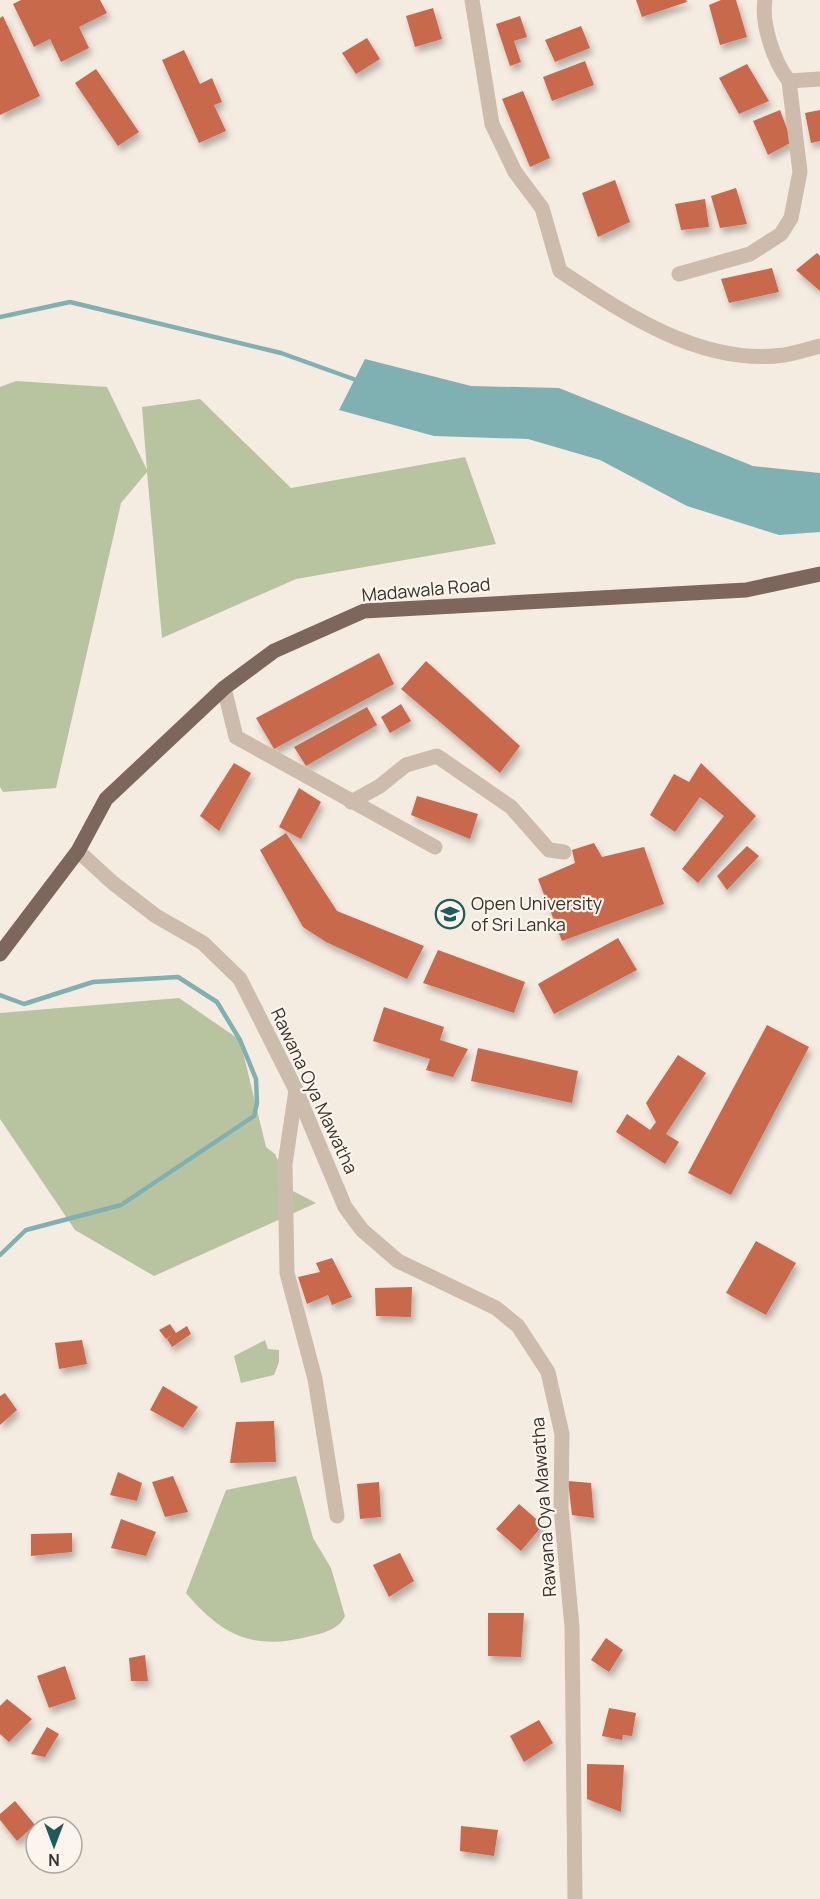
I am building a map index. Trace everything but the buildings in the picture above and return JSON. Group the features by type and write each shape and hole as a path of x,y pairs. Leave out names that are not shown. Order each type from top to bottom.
{"main road":[{"name":"Madawala Road","path":"0,954 78,850 106,800 224,688 274,651 364,611 746,590 820,574"}],"street":[{"path":"472,0 492,124 515,172 542,208 560,272 606,302 695,347 740,355 783,355 820,346"},
{"path":"679,274 750,254 781,234 791,218 800,172 789,81 779,68 763,11 765,0"},
{"path":"789,81 820,79"},
{"path":"224,688 236,737 435,847"},
{"path":"351,802 380,786 406,765 437,756 511,807 549,850 564,852"},
{"name":"Rawana Oya Mawatha","path":"78,850 113,883 156,916 203,943 240,979 296,1090 345,1207 362,1230 399,1261 496,1308 518,1326 548,1372 562,1434 561,1508 572,1627 575,1899"},
{"path":"296,1090 285,1164 287,1273 315,1379 337,1516"}],"green space":[{"path":"16,381 107,387 147,470 142,407 200,399 291,488 465,457 496,544 296,579 162,638 147,472 121,503 56,788 3,792 0,787 0,387"},
{"path":"179,998 240,1040 266,1147 275,1154 291,1190 316,1203 154,1276 75,1230 0,1119 0,1013"},
{"path":"265,1340 268,1349 279,1350 279,1362 274,1375 241,1383 234,1356"},
{"path":"296,1476 313,1538 331,1568 345,1616 331,1630 316,1635 273,1642 241,1637 213,1620 186,1593 226,1490"}],"water":[{"path":"365,359 471,386 559,388 753,466 820,473 820,532 779,535 687,506 600,460 528,439 434,436 339,410"}],"waterway":[{"path":"0,317 70,302 281,353 359,381"},
{"path":"0,995 24,1004 93,982 178,977 217,1002 240,1040 256,1079 257,1103 254,1116 121,1205 26,1230 0,1255"}],"place":[{"name":"Open University of Sri Lanka","path":"450,914"}]}
